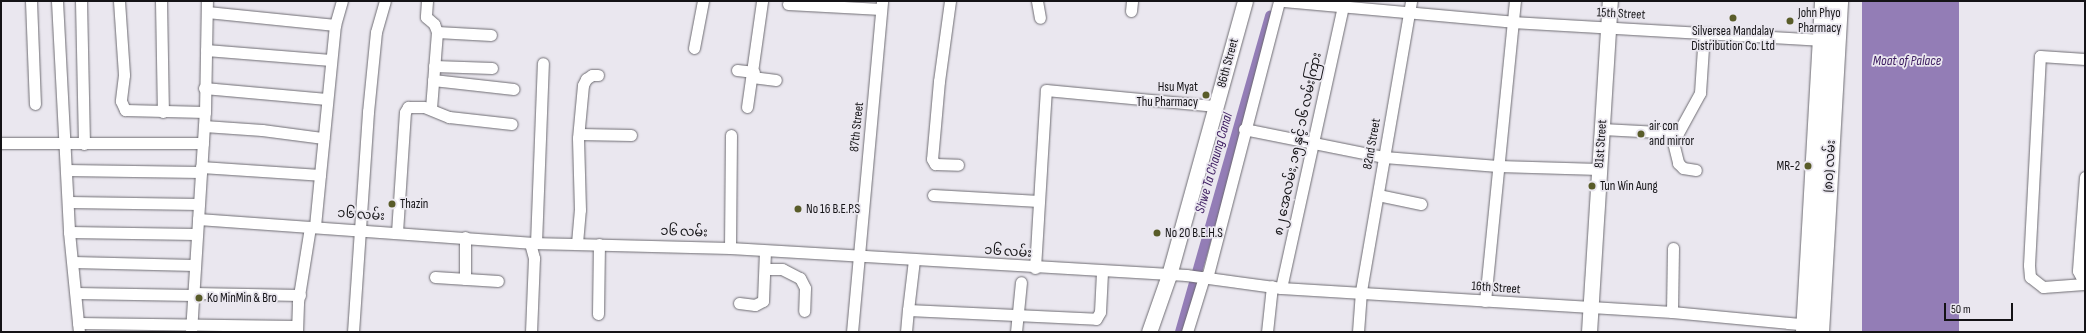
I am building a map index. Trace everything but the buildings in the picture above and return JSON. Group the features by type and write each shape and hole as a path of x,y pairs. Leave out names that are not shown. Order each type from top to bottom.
{"main road":[{"name":"(၈၀) လမ်း","path":"1823,1 1829,41"},
{"name":"(၈၀) လမ်း","path":"1812,328 1829,41 1839,1"}],"street":[{"path":"31,1 36,104"},
{"path":"57,1 64,144 69,202 69,232 76,293 78,327 297,329 300,296 313,227 320,175 335,25 342,1"},
{"path":"81,1 84,144"},
{"path":"119,1 123,54 122,105 128,111 205,112"},
{"path":"161,1 163,112"},
{"path":"353,332 362,229 368,112 376,32 385,1"},
{"path":"427,1 426,17 434,24 437,32 431,109"},
{"path":"694,48 703,1"},
{"path":"747,107 753,75 762,1"},
{"path":"950,1 939,81 932,159 935,164 958,165"},
{"path":"1037,1 1040,18"},
{"name":"86th Street","path":"1149,332 1169,275 1245,1"},
{"path":"1187,332 1279,1"},
{"name":"15th Street","path":"1284,1 1330,3 1343,7 1409,14 1514,22 1829,41"},
{"name":"82nd Street","path":"1358,332 1361,291 1411,1"},
{"path":"1485,301 1515,1"},
{"name":"81st Street","path":"1589,332 1610,1"},
{"path":"788,4 882,5"},
{"name":"87th Street","path":"852,332 858,256 873,123 882,5"},
{"path":"191,328 205,112 204,88 207,6 335,25"},
{"name":"၈၂ အေလမ်း, ၁၅ နှင့် ၁၆ လမ်းကြား","path":"1268,332 1277,287 1343,7"},
{"path":"437,32 491,35"},
{"path":"1602,129 1671,134 1681,130 1700,93 1704,33"},
{"path":"206,50 331,60"},
{"path":"2085,60 2040,56 2029,265 2033,282 2043,287 2085,284 2078,271 2085,177"},
{"path":"531,332 534,258 533,243 543,64"},
{"path":"434,66 492,68"},
{"path":"737,70 776,80"},
{"path":"577,243 580,204 579,134 583,85 586,79 592,74 598,74"},
{"path":"433,80 514,89"},
{"path":"204,88 327,99"},
{"path":"1035,268 1046,90 1216,106"},
{"path":"397,232 406,109 413,106 431,109 449,117 512,124"},
{"path":"204,126 262,130 323,138"},
{"path":"1244,129 1384,157 1498,166 1600,169"},
{"path":"579,134 631,135"},
{"path":"1671,134 1678,163 1683,168 1696,170"},
{"path":"730,248 731,135"},
{"path":"1,143 203,143"},
{"path":"66,170 201,169 320,175"},
{"path":"933,195 1039,201"},
{"path":"1378,195 1421,204"},
{"path":"69,202 199,204"},
{"name":"၁၆ လမ်း","path":"198,219 362,229 533,243 730,248 1035,268 1169,275"},
{"path":"69,232 196,234"},
{"path":"465,238 465,279"},
{"path":"598,314 599,244"},
{"path":"1672,312 1673,248"},
{"path":"739,303 762,304 765,294 765,251"},
{"path":"906,332 914,260"},
{"path":"73,262 194,264"},
{"path":"765,269 782,269 800,278 804,288 804,311"},
{"path":"908,310 1096,319 1100,312 1102,272"},
{"name":"16th Street","path":"1169,275 1186,275 1277,287 1361,291 1485,301 1672,312 1812,328"},
{"path":"435,277 498,281"},
{"path":"1016,332 1021,282"},
{"path":"76,293 300,296"}],"water":[{"name":"Moat of Palace","path":"1862,1 1959,1 1959,332 1862,332"}],"waterway":[{"name":"Shwe Ta Chaung Canal","path":"1180,332 1270,16"}],"place":[{"name":"Silversea Mandalay Distribution Co. Ltd","path":"1733,18"},
{"name":"John Phyo Pharmacy","path":"1790,21"},
{"name":"Hsu Myat Thu Pharmacy","path":"1206,95"},
{"name":"air con and mirror","path":"1641,134"},
{"name":"MR-2","path":"1808,166"},
{"name":"Tun Win Aung","path":"1592,186"},
{"name":"Thazin","path":"392,204"},
{"name":"No 16 B.E.P.S","path":"798,209"},
{"name":"No 20 B.E.H.S","path":"1157,233"},
{"name":"Ko MinMin & Bro","path":"199,298"}]}
